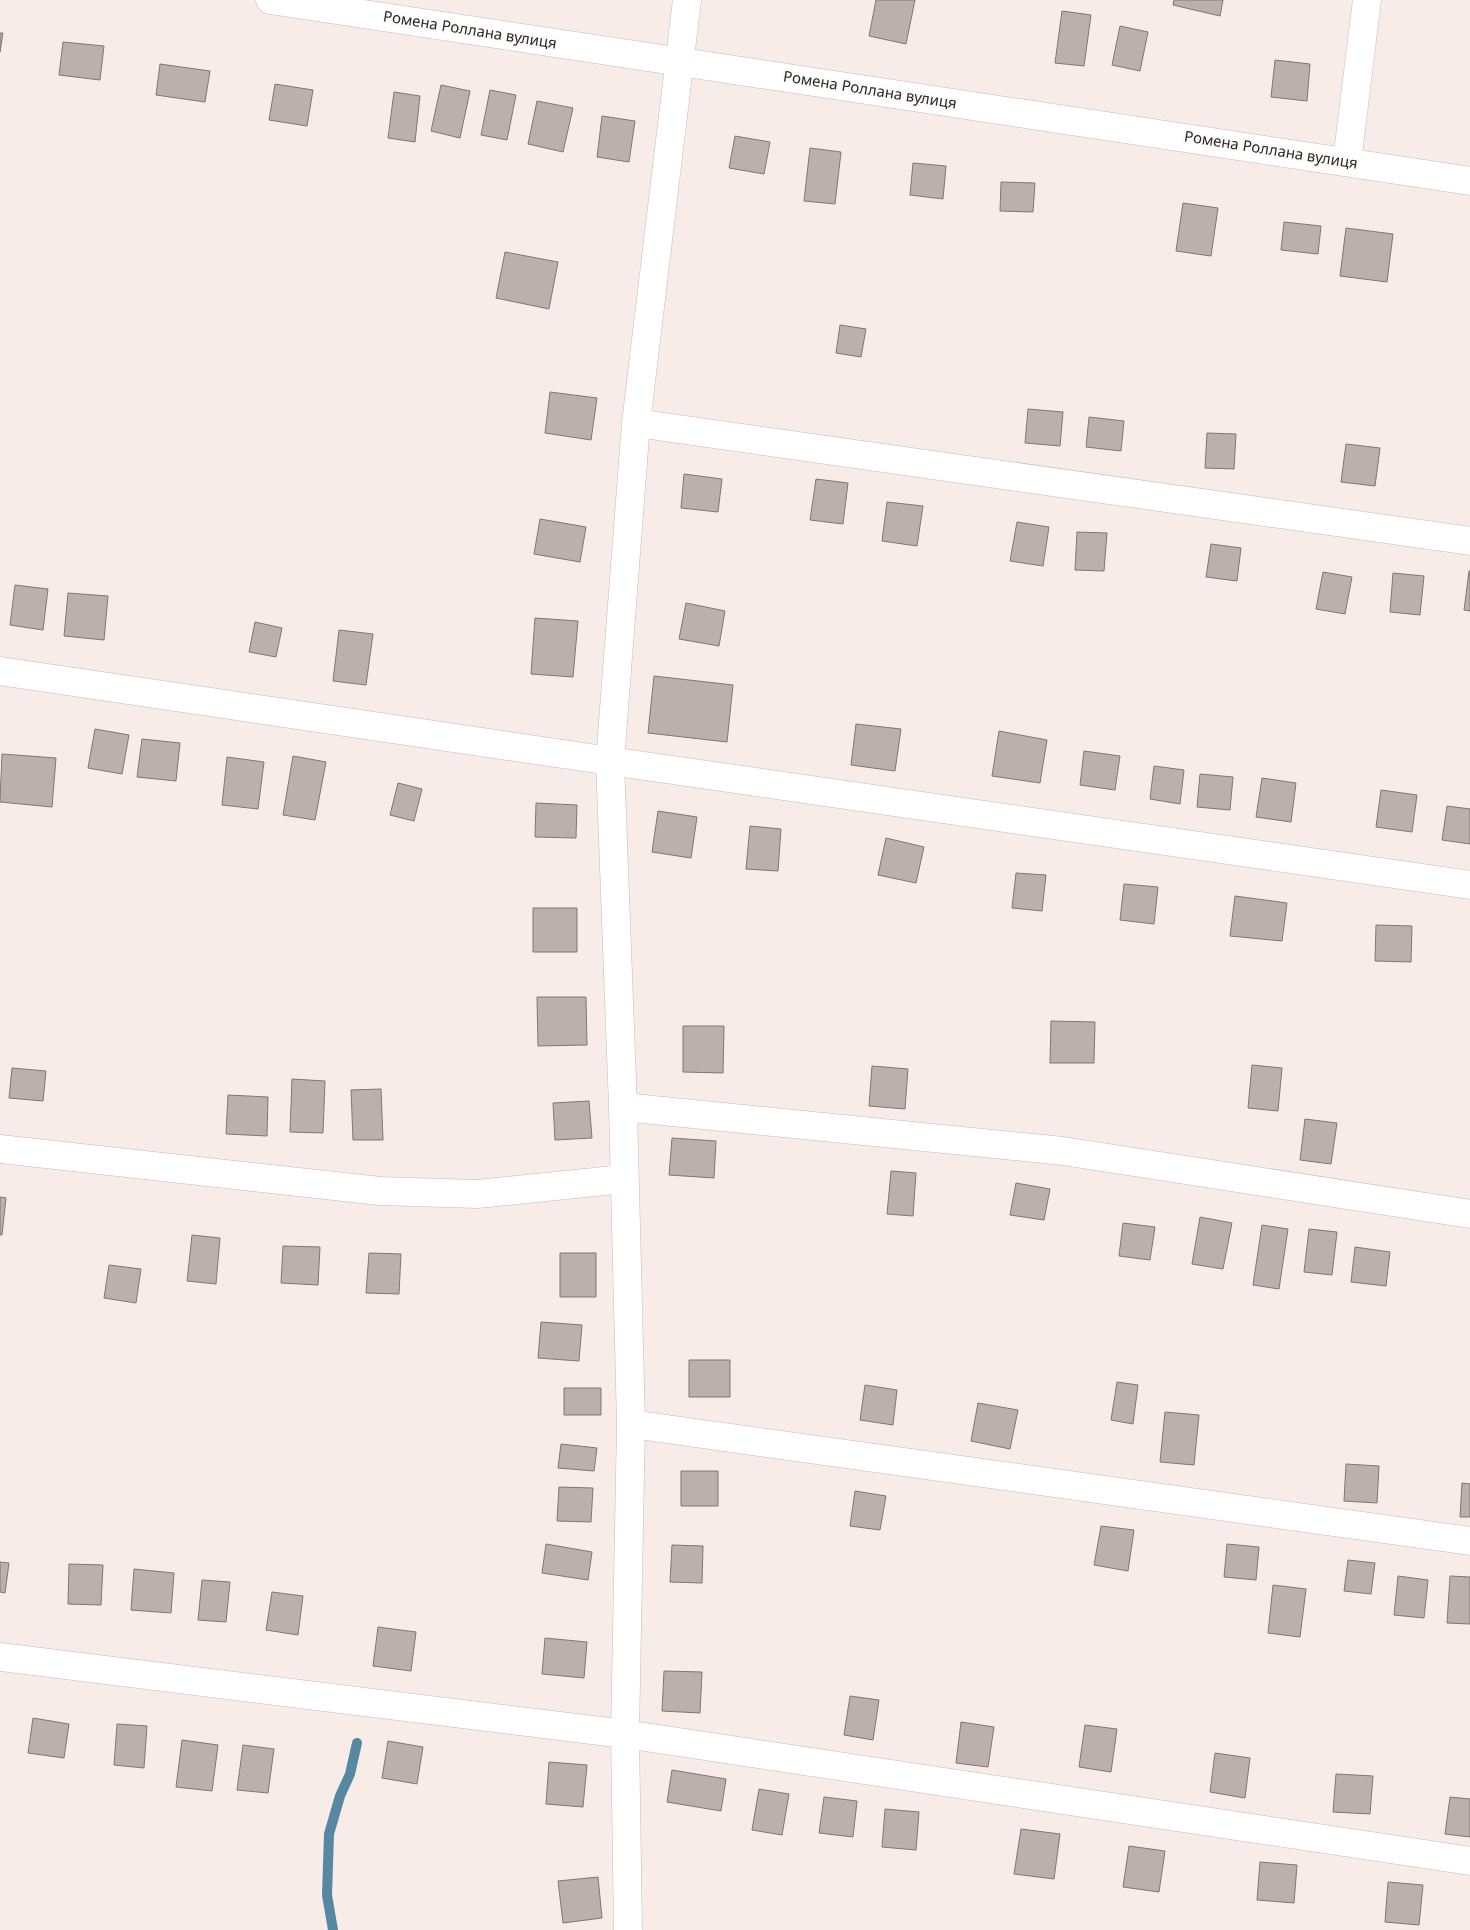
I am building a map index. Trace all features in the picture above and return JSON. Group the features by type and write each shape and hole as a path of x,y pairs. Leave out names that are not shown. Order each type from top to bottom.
{"street":[{"name":"Ромена Роллана вулиця","path":"270,0 1470,181"},
{"path":"628,1930 625,1734 631,1424 623,1107 610,761 636,423 687,0"},
{"path":"1347,161 1367,0"},
{"path":"636,423 1470,541"},
{"path":"0,671 1470,885"},
{"path":"623,1107 1063,1151 1470,1214"},
{"path":"0,1149 380,1191 476,1194 624,1179"},
{"path":"631,1424 1470,1541"},
{"path":"0,1656 625,1734 1470,1861"}],"building":[{"path":"876,0 915,0 906,44 869,36"},
{"path":"1174,0 1223,0 1220,16 1173,5"},
{"path":"1062,11 1091,15 1084,66 1055,63"},
{"path":"1120,26 1148,32 1140,71 1112,65"},
{"path":"0,33 3,33 0,52"},
{"path":"63,42 104,46 100,80 59,75"},
{"path":"1275,60 1310,64 1307,101 1271,97"},
{"path":"160,64 210,71 205,102 156,95"},
{"path":"275,84 313,90 307,126 269,120"},
{"path":"441,85 470,91 460,138 431,131"},
{"path":"490,90 516,95 507,140 481,135"},
{"path":"394,92 420,96 415,142 388,138"},
{"path":"537,101 573,108 563,152 528,144"},
{"path":"602,116 635,121 629,162 597,157"},
{"path":"735,136 770,142 764,174 729,168"},
{"path":"810,148 841,152 835,204 804,201"},
{"path":"913,163 946,166 943,199 910,195"},
{"path":"1001,182 1035,183 1033,212 1000,211"},
{"path":"1183,203 1218,208 1211,256 1176,251"},
{"path":"1284,222 1321,226 1318,254 1281,250"},
{"path":"1346,228 1393,234 1387,282 1340,276"},
{"path":"505,252 558,262 549,309 496,298"},
{"path":"840,325 866,329 861,357 836,353"},
{"path":"550,392 597,398 591,440 545,433"},
{"path":"1028,409 1063,412 1060,446 1025,443"},
{"path":"1089,417 1124,421 1121,451 1086,447"},
{"path":"1207,433 1236,434 1234,469 1205,468"},
{"path":"1346,444 1380,448 1375,486 1341,482"},
{"path":"684,474 722,479 718,512 681,508"},
{"path":"816,479 848,483 843,524 810,520"},
{"path":"887,502 923,506 917,546 882,541"},
{"path":"540,519 586,527 580,562 534,554"},
{"path":"1017,522 1049,527 1043,566 1010,561"},
{"path":"1077,532 1107,533 1104,571 1075,570"},
{"path":"1211,544 1241,548 1237,581 1206,577"},
{"path":"1470,571 1470,611 1464,610"},
{"path":"1323,572 1352,577 1345,614 1316,609"},
{"path":"1393,573 1424,576 1420,615 1390,612"},
{"path":"15,585 48,589 43,630 10,625"},
{"path":"68,593 108,596 104,640 64,636"},
{"path":"686,603 725,611 719,646 679,639"},
{"path":"535,618 578,621 573,677 531,674"},
{"path":"255,622 282,628 276,657 249,652"},
{"path":"339,630 373,634 366,685 333,681"},
{"path":"654,676 733,685 727,742 648,733"},
{"path":"856,724 901,729 895,771 851,765"},
{"path":"95,729 129,735 122,774 88,768"},
{"path":"999,731 1047,740 1040,783 992,776"},
{"path":"142,739 180,743 176,781 137,777"},
{"path":"1084,751 1120,756 1115,790 1080,785"},
{"path":"2,754 56,758 52,807 0,802"},
{"path":"293,756 326,762 315,820 283,815"},
{"path":"227,757 264,762 258,809 222,805"},
{"path":"1154,766 1184,770 1180,804 1150,799"},
{"path":"1200,774 1233,777 1230,810 1197,807"},
{"path":"1262,778 1296,783 1291,822 1256,817"},
{"path":"398,783 422,789 414,821 390,815"},
{"path":"1381,790 1417,795 1412,832 1376,827"},
{"path":"536,803 577,805 576,838 535,837"},
{"path":"1447,806 1470,809 1470,844 1442,840"},
{"path":"658,811 697,817 691,858 652,852"},
{"path":"750,826 781,829 778,871 746,869"},
{"path":"886,838 924,847 916,883 878,875"},
{"path":"1016,873 1046,875 1042,911 1012,908"},
{"path":"1124,884 1158,887 1154,924 1120,920"},
{"path":"1235,896 1287,903 1282,941 1230,936"},
{"path":"533,908 577,908 577,952 533,952"},
{"path":"1376,925 1412,926 1411,962 1375,961"},
{"path":"537,997 586,997 587,1045 538,1046"},
{"path":"1051,1021 1095,1022 1094,1063 1050,1063"},
{"path":"683,1026 724,1026 723,1073 683,1072"},
{"path":"1252,1065 1282,1068 1278,1111 1248,1108"},
{"path":"872,1066 908,1069 905,1109 869,1106"},
{"path":"12,1068 46,1071 43,1101 9,1098"},
{"path":"292,1079 325,1081 323,1133 290,1132"},
{"path":"381,1089 383,1140 353,1140 351,1090"},
{"path":"228,1095 268,1097 267,1136 226,1134"},
{"path":"589,1101 592,1138 555,1140 553,1103"},
{"path":"1305,1119 1337,1123 1331,1164 1300,1160"},
{"path":"672,1138 716,1141 714,1178 669,1175"},
{"path":"891,1171 916,1173 913,1216 887,1214"},
{"path":"1016,1183 1050,1189 1044,1220 1010,1215"},
{"path":"0,1197 6,1198 2,1235 0,1235"},
{"path":"1200,1217 1232,1223 1223,1269 1192,1264"},
{"path":"1123,1223 1155,1227 1150,1260 1119,1256"},
{"path":"1262,1225 1288,1229 1279,1289 1253,1285"},
{"path":"1309,1229 1337,1232 1332,1275 1304,1272"},
{"path":"192,1235 220,1238 216,1284 187,1281"},
{"path":"283,1246 320,1247 318,1285 281,1283"},
{"path":"1355,1247 1390,1252 1386,1286 1351,1282"},
{"path":"369,1253 401,1254 399,1294 366,1293"},
{"path":"560,1253 596,1253 596,1297 560,1297"},
{"path":"109,1265 141,1269 136,1303 104,1298"},
{"path":"541,1322 582,1325 579,1361 538,1358"},
{"path":"689,1360 730,1360 730,1397 689,1397"},
{"path":"1117,1382 1138,1385 1133,1424 1111,1420"},
{"path":"865,1385 897,1390 893,1425 860,1420"},
{"path":"564,1388 601,1388 601,1415 564,1415"},
{"path":"978,1403 1018,1410 1010,1449 971,1441"},
{"path":"1165,1412 1199,1415 1194,1465 1160,1462"},
{"path":"561,1444 597,1448 594,1471 558,1468"},
{"path":"1346,1464 1379,1466 1377,1503 1344,1501"},
{"path":"681,1471 718,1471 718,1506 681,1506"},
{"path":"1462,1483 1470,1484 1470,1517 1460,1517"},
{"path":"559,1487 593,1488 591,1522 557,1521"},
{"path":"855,1491 886,1496 880,1530 850,1526"},
{"path":"1101,1526 1134,1530 1128,1571 1094,1565"},
{"path":"546,1544 592,1552 588,1580 542,1573"},
{"path":"1227,1544 1259,1547 1256,1580 1224,1577"},
{"path":"672,1545 703,1546 702,1583 670,1582"},
{"path":"1348,1560 1375,1563 1371,1594 1344,1591"},
{"path":"0,1562 9,1563 5,1593 0,1592"},
{"path":"69,1564 103,1565 101,1605 68,1604"},
{"path":"134,1569 174,1573 171,1613 131,1610"},
{"path":"1398,1576 1428,1580 1424,1618 1394,1615"},
{"path":"1450,1576 1470,1577 1470,1624 1447,1623"},
{"path":"202,1580 230,1582 226,1622 198,1620"},
{"path":"1273,1585 1306,1589 1300,1637 1268,1633"},
{"path":"272,1592 303,1596 298,1635 266,1630"},
{"path":"378,1627 416,1632 411,1671 373,1666"},
{"path":"545,1638 587,1642 584,1678 542,1674"},
{"path":"664,1671 702,1672 700,1713 662,1711"},
{"path":"850,1696 879,1700 873,1740 844,1735"},
{"path":"33,1718 69,1724 64,1758 28,1753"},
{"path":"961,1722 994,1727 988,1767 956,1763"},
{"path":"117,1724 147,1726 144,1768 114,1765"},
{"path":"1085,1725 1117,1729 1111,1772 1079,1767"},
{"path":"182,1740 218,1745 212,1791 176,1787"},
{"path":"388,1741 423,1747 417,1784 382,1778"},
{"path":"243,1745 274,1749 268,1793 237,1790"},
{"path":"1215,1753 1250,1758 1245,1798 1210,1792"},
{"path":"549,1762 587,1765 583,1807 546,1804"},
{"path":"672,1770 726,1779 721,1811 667,1802"},
{"path":"1336,1774 1373,1776 1370,1814 1333,1812"},
{"path":"759,1789 789,1794 782,1835 752,1830"},
{"path":"824,1797 857,1801 853,1837 819,1833"},
{"path":"1450,1797 1470,1799 1470,1837 1445,1834"},
{"path":"885,1809 919,1812 916,1850 882,1847"},
{"path":"1021,1829 1060,1834 1054,1879 1014,1874"},
{"path":"1129,1846 1165,1851 1159,1892 1123,1887"},
{"path":"1260,1862 1297,1865 1294,1903 1257,1900"},
{"path":"598,1877 602,1918 563,1923 558,1881"},
{"path":"1388,1882 1423,1885 1419,1925 1385,1922"}],"waterway":[{"path":"333,1930 327,1895 329,1834 340,1796 350,1774 357,1743"}]}
